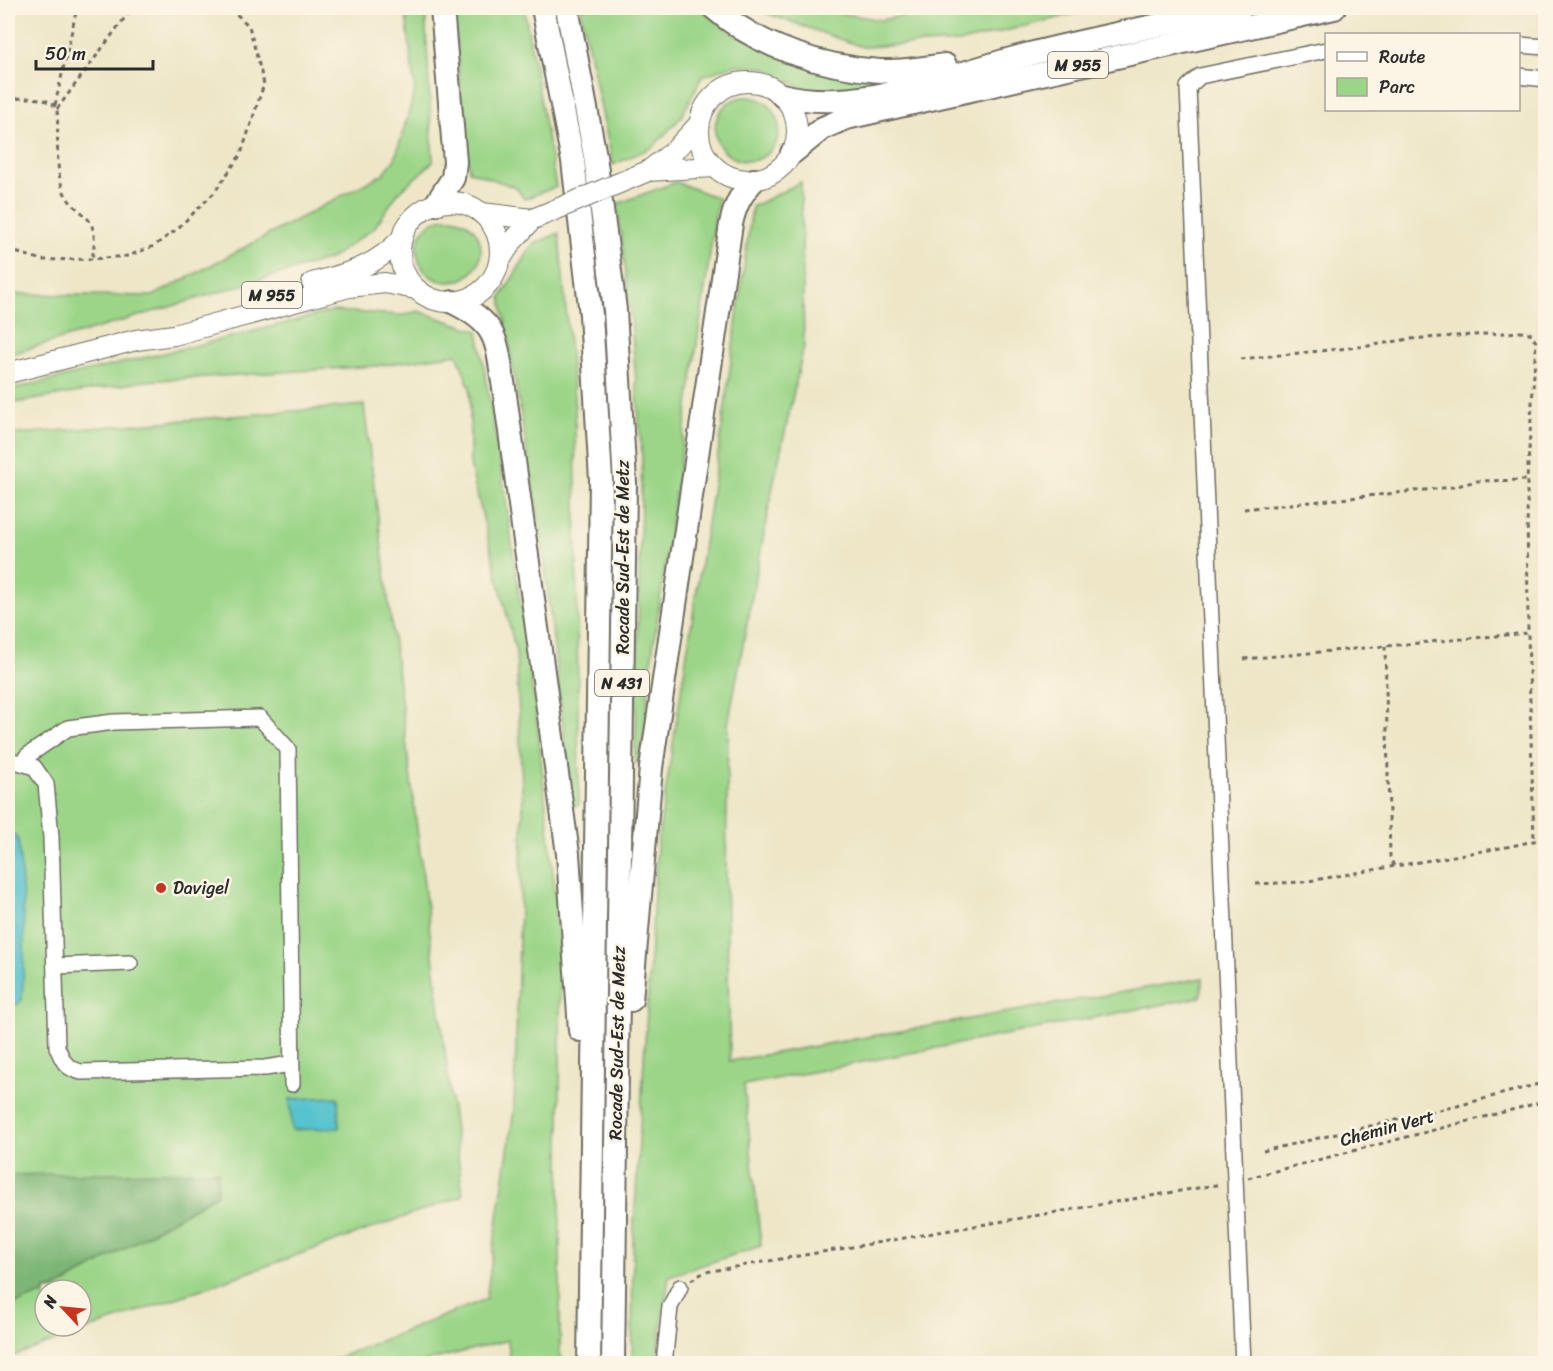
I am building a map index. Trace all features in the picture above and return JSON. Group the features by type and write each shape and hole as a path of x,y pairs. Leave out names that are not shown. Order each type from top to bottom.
{"highway":[{"path":"436,204 453,178 455,162 442,8"},
{"name":"Rocade Sud-Est de Metz","path":"543,8 573,161 591,315 601,480 589,1364"},
{"name":"Rocade Sud-Est de Metz","path":"567,8 595,156 615,310 625,484 613,1364"},
{"name":"M 955","path":"714,8 741,28 788,51 815,61 848,67 882,71 909,70 1027,55"},
{"name":"M 955","path":"782,95 801,100 844,101 904,89 1027,55 1240,8"},
{"name":"M 955","path":"792,153 822,128 846,118 1334,8"},
{"path":"615,1199 651,768 731,224 735,206 743,192 754,180"},
{"path":"453,302 482,318 489,328 496,341 504,388 568,854 591,1189"}],"main road":[{"path":"499,262 499,244 493,227 482,213 468,205 452,202 436,204 425,209 407,226 402,238 400,251 402,265 407,278 416,289 440,301 453,302 469,298 482,290 493,277 511,243 533,219 648,171 674,151 699,124 708,102 726,87 749,81 761,83 782,95 791,107 796,122 796,138 792,153 776,171 754,180 737,179 714,167 701,148 699,124"},
{"path":"648,171 714,167"},
{"path":"482,213 533,219"},
{"name":"M 955","path":"136,340 174,323 365,267 390,251 402,238"},
{"name":"M 955","path":"8,372 136,340 174,335 349,287 385,283 416,289"}],"street":[{"path":"1520,45 1545,47"},
{"path":"1243,1364 1188,87 1200,76 1325,50"},
{"path":"1520,76 1545,79"},
{"path":"15,762 68,728 114,722 260,717 288,749 292,1084"},
{"path":"15,762 33,767 46,784 51,837 57,1047 62,1060 70,1069 81,1072 265,1068 291,1064"},
{"path":"55,966 130,963"},
{"path":"664,1364 670,1307 680,1287"}],"path":[{"path":"77,8 56,107 58,169 65,197 93,224 95,242 92,259"},
{"path":"56,107 132,8"},
{"path":"8,250 43,260 128,256 154,246 176,230 214,193 241,154 264,84 249,26 230,8"},
{"path":"8,99 25,97 44,100 56,107"},
{"path":"1241,359 1368,346 1409,339 1520,332 1530,333 1536,342 1527,480 1528,633 1534,841"},
{"path":"1244,509 1453,486 1477,481 1527,480"},
{"path":"1244,659 1528,633"},
{"path":"1385,646 1390,857 1394,867"},
{"path":"1256,884 1303,882 1545,838"},
{"path":"1263,1151 1461,1105 1545,1082"},
{"name":"Chemin Vert","path":"680,1287 705,1272 1236,1181 1545,1101"}],"green space":[{"path":"405,8 425,8 433,162 398,193 374,228 330,259 8,355 8,294 153,296 383,174 395,159 415,91"},
{"path":"452,8 524,8 556,187 524,199 517,188 469,171"},
{"path":"580,8 699,8 735,35 877,78 879,83 858,88 804,89 765,68 735,65 702,76 682,116 653,147 613,165"},
{"path":"752,8 827,8 833,12 881,20 937,8 1098,8 961,42 862,47"},
{"path":"741,97 753,97 770,106 777,117 779,129 777,141 770,152 753,161 741,161 729,156 720,147 715,135 715,123 720,111 729,102"},
{"path":"676,182 718,198 653,648 641,763 635,763 642,456 630,306 617,204"},
{"path":"801,182 804,346 773,486 728,724 726,879 730,1061 1203,978 1201,997 744,1085 761,1246 669,1276 656,1363 632,1364 633,1241 657,846 722,428 752,207"},
{"path":"449,218 472,227 481,250 472,273 449,282 426,273 417,250 426,227"},
{"path":"559,233 575,409 579,805 572,806 542,540 501,297 533,244"},
{"path":"332,311 403,315 418,311 478,331 504,487 537,722 560,938 560,1363 510,1363 508,1340 420,1363 325,1363 486,1299 514,1110 523,806 516,652 470,465 470,388 457,354 376,366 145,381 8,404 8,390"},
{"path":"364,405 463,1196 93,1328 93,1278 33,1278 33,1338 64,1338 8,1358 8,435"},
{"path":"218,1171 217,1194 75,1278 33,1278 33,1298 8,1307 8,1175"}],"water":[{"path":"11,833 18,840 24,920 22,1000 17,1005 8,996 8,834"},
{"path":"338,1097 339,1128 292,1130 290,1099"}],"place":[{"name":"Davigel","path":"161,888"}]}
